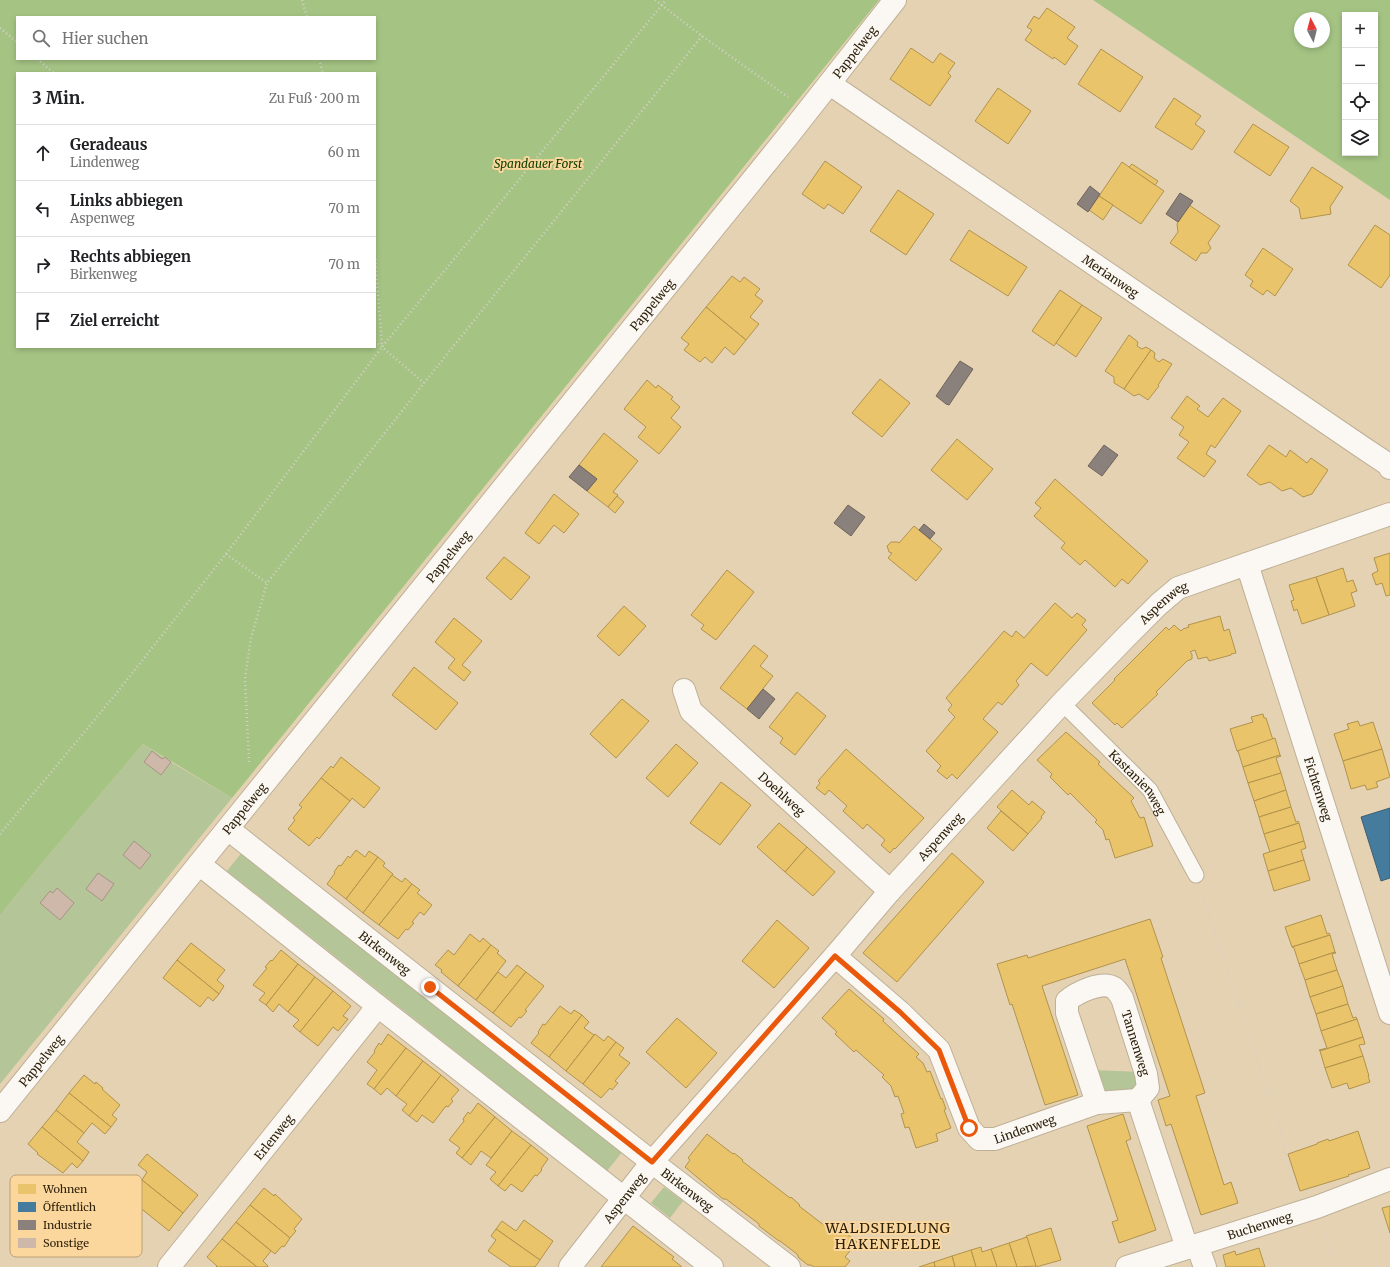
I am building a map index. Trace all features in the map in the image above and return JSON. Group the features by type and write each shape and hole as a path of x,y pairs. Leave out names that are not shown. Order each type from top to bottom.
{"street":[{"name":"Pappelweg","path":"0,1111 830,84 895,0"},
{"name":"Merianweg","path":"830,84 1389,465 1390,468"},
{"name":"Aspenweg","path":"570,1267 652,1162 835,956 890,891 1062,703 1159,604 1178,588 1390,514"},
{"name":"Fichtenweg","path":"1247,564 1390,1013"},
{"name":"Doehlweg","path":"684,690 691,711 890,891"},
{"name":"Birkenweg","path":"228,829 652,1162 789,1267"},
{"path":"199,864 623,1199 712,1267"},
{"name":"Lindenweg","path":"835,956 900,1012 939,1050 969,1128 979,1139 995,1139 1097,1103 1138,1100"},
{"name":"Tannenweg","path":"1097,1103 1067,1013 1067,1001 1075,994 1101,985 1114,988 1122,998 1146,1074 1148,1088 1138,1100"},
{"name":"Erlenweg","path":"169,1267 378,1006"},
{"path":"1138,1100 1192,1246 1205,1267"},
{"name":"Buchenweg","path":"1127,1267 1308,1210 1390,1179"}],"lane":[{"name":"Kastanienweg","path":"1062,703 1150,790 1196,875"}],"path":[{"path":"302,0 307,16"},
{"path":"656,0 702,36 808,111"},
{"path":"0,834 115,695 226,554 382,347 666,0"},
{"path":"0,28 16,41"},
{"path":"249,763 245,680 251,638 267,583 424,383 702,36"},
{"path":"38,60 53,72"},
{"path":"319,60 323,72"},
{"path":"376,268 382,347"},
{"path":"376,342 424,383"},
{"path":"226,554 244,565 267,583"},
{"path":"1196,875 1308,1210 1336,1267"}],"green space":[{"name":"Spandauer Forst","path":"0,0 879,0 232,798 143,744 0,915"},
{"path":"1093,0 1390,0 1390,200"},
{"path":"143,744 232,798 0,1084 0,915"},
{"path":"243,851 623,1151 607,1171 227,871"},
{"path":"1092,1070 1141,1072 1145,1088 1102,1095"},
{"path":"664,1187 683,1201 670,1218 651,1203"}],"building: Wohnen":[{"path":"1047,8 1075,27 1067,38 1078,46 1065,65 1054,57 1053,59 1025,40 1032,30 1027,27 1034,16 1039,19"},
{"path":"911,48 933,63 940,53 955,63 948,73 951,76 930,106 890,79"},
{"path":"1101,49 1143,77 1120,112 1078,84"},
{"path":"998,88 1031,111 1008,144 975,121"},
{"path":"1174,98 1201,116 1195,124 1205,131 1192,150 1155,127"},
{"path":"1253,124 1289,147 1270,176 1234,152"},
{"path":"825,161 862,187 843,214 828,204 824,209 802,194"},
{"path":"1122,162 1164,191 1141,224 1099,196"},
{"path":"1132,164 1158,181 1155,185 1129,167"},
{"path":"1312,167 1343,187 1330,207 1331,214 1301,219 1299,208 1290,201"},
{"path":"898,190 934,214 906,255 870,231"},
{"path":"1099,196 1113,205 1103,220 1089,210"},
{"path":"1189,205 1220,226 1208,243 1211,248 1207,253 1201,253 1196,261 1170,243 1178,232 1177,224"},
{"path":"1375,225 1390,235 1390,275 1381,288 1348,265"},
{"path":"969,230 1027,267 1008,296 950,260"},
{"path":"1263,248 1293,269 1275,296 1267,290 1263,295 1250,286 1253,281 1245,275"},
{"path":"732,276 740,282 744,277 760,289 755,295 763,301 750,317 759,324 746,340 706,307"},
{"path":"1060,290 1082,305 1054,346 1032,331"},
{"path":"1082,305 1102,318 1076,357 1056,343"},
{"path":"706,307 746,340 734,355 725,347 712,363 705,357 700,362 684,350 689,344 681,338"},
{"path":"1129,335 1138,342 1137,346 1142,349 1146,347 1151,350 1124,389 1114,383 1114,377 1105,371"},
{"path":"1151,350 1155,353 1154,358 1159,362 1163,359 1172,364 1158,385 1159,386 1148,400 1139,394 1134,396 1124,389"},
{"path":"880,379 910,403 882,437 852,413"},
{"path":"647,380 656,388 658,385 673,397 671,399 680,407 671,418 681,427 659,454 638,437 646,427 624,409"},
{"path":"1187,396 1200,406 1197,409 1208,417 1223,398 1241,411 1215,448 1211,445 1206,454 1216,461 1204,477 1177,458 1189,442 1179,435 1184,427 1171,418"},
{"path":"604,433 638,461 613,492 618,495 608,507 587,491 597,479 579,465"},
{"path":"957,439 993,469 967,500 931,470"},
{"path":"1269,445 1286,457 1290,450 1307,463 1311,458 1328,470 1312,494 1303,497 1291,488 1282,491 1270,482 1260,485 1247,475"},
{"path":"1055,479 1148,561 1128,584 1122,579 1115,587 1085,560 1080,565 1061,548 1065,543 1034,516 1041,508 1035,503"},
{"path":"554,494 579,514 564,533 554,525 539,544 525,533"},
{"path":"617,496 624,502 615,513 608,507"},
{"path":"914,526 942,549 916,581 888,558 892,553 889,552 887,546 891,542 899,543"},
{"path":"1390,553 1390,595 1386,596 1382,583 1376,585 1372,574 1378,571 1374,558"},
{"path":"504,557 530,577 511,600 486,578"},
{"path":"1343,568 1347,582 1353,580 1357,591 1351,593 1355,606 1329,615 1316,577"},
{"path":"727,570 754,592 716,640 701,629 704,625 691,615"},
{"path":"1316,577 1329,615 1302,624 1297,609 1294,611 1291,601 1294,600 1289,585"},
{"path":"1055,603 1072,618 1077,613 1086,620 1082,625 1087,630 1047,676 1031,663 1016,681 1019,685 1002,705 998,702 983,719 998,732 957,779 952,774 947,779 937,771 941,766 926,751 955,717 948,710 952,705 946,698 1004,631 1012,637 1016,631 1024,638"},
{"path":"624,606 646,626 619,656 597,636"},
{"path":"1220,616 1224,631 1229,629 1236,653 1209,661 1207,657 1198,659 1195,650 1190,652 1192,654 1192,659 1187,661 1156,692 1158,694 1122,728 1117,723 1115,725 1092,703 1166,627 1169,630 1174,625 1181,631 1189,627 1188,625"},
{"path":"454,618 482,641 462,665 471,672 464,681 448,668 455,659 435,642"},
{"path":"754,645 768,656 760,666 773,676 747,709 720,688"},
{"path":"414,667 458,703 436,730 392,695"},
{"path":"797,692 826,716 795,755 780,743 783,738 769,727"},
{"path":"622,699 649,721 616,758 590,734"},
{"path":"1263,714 1264,718 1266,718 1273,740 1237,751 1230,729 1253,722 1251,717"},
{"path":"1358,721 1360,726 1373,722 1382,749 1343,761 1334,734 1349,729 1347,724"},
{"path":"1066,732 1100,762 1098,764 1134,798 1131,801 1140,818 1144,817 1153,846 1115,858 1109,839 1106,840 1103,830 1095,822 1097,820 1070,793 1068,795 1050,777 1052,774 1037,760"},
{"path":"1275,738 1280,755 1243,767 1237,751"},
{"path":"676,744 698,763 668,797 646,778"},
{"path":"846,749 924,818 890,853 881,845 885,840 867,824 863,829 843,811 847,806 829,790 825,795 816,788 820,783 818,781"},
{"path":"1382,749 1390,777 1376,782 1378,787 1367,790 1365,785 1351,789 1343,761"},
{"path":"1280,755 1281,756 1276,758 1281,773 1248,783 1243,767"},
{"path":"341,757 380,788 364,808 352,798 350,801 321,778 331,766 333,768"},
{"path":"1281,773 1286,790 1254,801 1248,783"},
{"path":"321,778 350,801 319,839 317,837 309,846 288,829 295,820 293,818 302,807 299,805"},
{"path":"721,782 751,805 720,845 690,823"},
{"path":"1012,790 1029,805 1032,801 1045,812 1041,817 1042,818 1028,834 997,807"},
{"path":"1286,790 1291,807 1259,817 1254,801"},
{"path":"1291,807 1296,822 1298,821 1299,823 1264,834 1259,817"},
{"path":"1001,811 1028,834 1013,851 987,828"},
{"path":"779,823 807,847 785,872 757,847"},
{"path":"1299,823 1304,841 1270,852 1264,834"},
{"path":"1304,841 1306,848 1301,850 1304,860 1268,871 1263,854"},
{"path":"807,847 835,872 813,896 785,872"},
{"path":"356,850 365,857 369,851 378,857 346,899 327,884 339,865 341,866 348,856 350,858"},
{"path":"952,853 984,882 897,982 863,953"},
{"path":"378,857 385,863 383,866 393,874 363,913 346,899"},
{"path":"1304,860 1310,880 1274,891 1268,871"},
{"path":"392,875 402,882 405,878 412,884 379,925 363,913"},
{"path":"412,884 420,890 417,893 432,905 424,915 420,912 412,922 414,923 408,930 406,929 398,939 379,925"},
{"path":"1321,915 1327,934 1329,933 1330,935 1292,947 1285,927"},
{"path":"1150,919 1163,957 1161,958 1205,1093 1196,1096 1224,1185 1231,1182 1238,1203 1201,1215 1171,1124 1166,1126 1158,1100 1170,1096 1125,959 1042,986 1078,1095 1045,1105 1012,1004 1010,1005 997,964 1027,955 1028,958"},
{"path":"777,920 809,948 774,988 742,961"},
{"path":"470,934 480,942 483,938 491,945 458,986 435,965 448,950 454,955"},
{"path":"1330,935 1335,952 1299,964 1294,948 1292,947"},
{"path":"191,943 225,970 217,980 224,986 219,994 177,960"},
{"path":"491,945 499,951 497,953 506,961 476,1000 458,986"},
{"path":"281,950 298,964 266,1005 259,1000 265,993 253,985 267,968 265,967"},
{"path":"1335,952 1336,953 1332,954 1337,970 1305,980 1299,964"},
{"path":"177,960 219,994 213,1001 208,997 200,1007 163,978"},
{"path":"298,964 315,977 288,1012 279,1004 273,1012 266,1005"},
{"path":"517,965 526,972 493,1013 476,1000 498,972 506,978"},
{"path":"1337,970 1343,986 1310,997 1305,980"},
{"path":"526,972 544,986 525,1010 527,1011 521,1018 519,1017 511,1027 493,1013"},
{"path":"315,977 333,991 300,1032 293,1026 299,1020 288,1012"},
{"path":"1343,986 1348,1004 1316,1014 1310,997"},
{"path":"849,989 884,1019 883,1021 919,1054 916,1057 923,1063 927,1072 930,1071 941,1099 942,1098 946,1109 944,1110 951,1128 936,1134 938,1141 916,1148 909,1127 905,1128 901,1114 904,1113 898,1096 895,1097 891,1086 882,1077 884,1075 856,1050 854,1052 835,1034 837,1032 822,1018"},
{"path":"333,991 351,1006 343,1016 348,1019 338,1031 333,1027 318,1046 300,1032"},
{"path":"1348,1004 1353,1018 1356,1017 1357,1019 1321,1031 1316,1014"},
{"path":"560,1006 571,1014 574,1010 582,1015 549,1057 531,1043 539,1033 538,1032 543,1024 545,1025"},
{"path":"582,1015 589,1022 584,1028 594,1035 566,1071 549,1057"},
{"path":"677,1018 717,1053 686,1088 646,1052"},
{"path":"1357,1019 1363,1037 1320,1051 1319,1050 1327,1048 1321,1031"},
{"path":"388,1034 406,1048 374,1089 367,1084 377,1070 367,1062 375,1052 374,1051 379,1043 381,1045"},
{"path":"595,1034 604,1041 608,1036 616,1042 583,1084 566,1071"},
{"path":"1363,1037 1365,1044 1359,1045 1363,1056 1325,1068 1320,1051"},
{"path":"616,1042 624,1048 619,1055 630,1063 615,1081 618,1083 612,1090 610,1088 601,1098 583,1084"},
{"path":"406,1048 423,1061 396,1096 387,1088 381,1095 374,1089"},
{"path":"1363,1056 1370,1082 1349,1089 1347,1083 1332,1088 1325,1068"},
{"path":"423,1061 441,1075 409,1116 402,1110 407,1104 396,1096"},
{"path":"84,1075 95,1084 96,1082 120,1105 112,1115 117,1119 111,1127 69,1093"},
{"path":"441,1075 459,1090 451,1099 453,1101 448,1107 446,1106 433,1123 422,1115 417,1122 409,1116"},
{"path":"69,1093 111,1127 105,1134 92,1123 84,1133 56,1110"},
{"path":"478,1103 495,1117 462,1158 456,1153 460,1148 449,1140 464,1121 463,1119 468,1112 470,1114"},
{"path":"56,1110 84,1133 77,1142 89,1152 83,1161 42,1127"},
{"path":"1123,1114 1131,1139 1126,1141 1156,1230 1119,1243 1112,1222 1118,1220 1087,1126"},
{"path":"495,1117 512,1131 491,1158 481,1151 471,1165 462,1158"},
{"path":"42,1127 83,1161 77,1168 72,1163 63,1173 37,1154 38,1153 28,1144"},
{"path":"512,1131 531,1145 498,1186 490,1179 496,1172 486,1165"},
{"path":"1358,1131 1370,1168 1300,1191 1288,1154 1328,1139 1329,1141"},
{"path":"707,1134 733,1154 734,1153 743,1160 742,1161 790,1198 791,1197 800,1205 799,1206 833,1232 837,1226 857,1242 845,1257 850,1261 845,1267 814,1267 808,1265 799,1258 797,1254 726,1199 723,1199 685,1167 690,1160 688,1158"},
{"path":"531,1145 548,1159 541,1169 542,1170 537,1176 535,1175 522,1192 511,1184 505,1191 498,1186"},
{"path":"147,1154 198,1195 183,1213 142,1180 147,1172 138,1165"},
{"path":"142,1180 183,1213 169,1231 142,1209"},
{"path":"264,1188 274,1196 275,1194 302,1219 294,1229 296,1231 290,1238 250,1205"},
{"path":"250,1205 290,1238 284,1247 282,1246 275,1254 236,1222"},
{"path":"1390,1206 1390,1233 1382,1208"},
{"path":"524,1220 553,1241 540,1260 496,1229 502,1221 516,1231"},
{"path":"236,1222 271,1251 263,1261 268,1266 267,1267 257,1267 222,1239"},
{"path":"633,1226 674,1257 672,1259 682,1267 601,1267"},
{"path":"1051,1228 1061,1260 1036,1267 1026,1236"},
{"path":"496,1229 540,1260 535,1267 511,1267 488,1251 496,1240 491,1236"},
{"path":"1027,1237 1036,1266 1017,1267 1009,1243"},
{"path":"222,1239 257,1267 216,1267 217,1266 207,1257"},
{"path":"1009,1243 1017,1267 997,1267 991,1249"},
{"path":"981,1247 982,1252 991,1249 997,1267 976,1267 971,1250"},
{"path":"1259,1248 1265,1267 1226,1267 1223,1255 1235,1251 1236,1255"},
{"path":"971,1250 976,1267 955,1267 952,1256"},
{"path":"952,1256 955,1267 935,1267 934,1262"},
{"path":"934,1262 935,1267 919,1267"}],"building: Öffentlich":[{"path":"1390,808 1390,878 1381,881 1361,817"}],"building: Industrie":[{"path":"1090,186 1100,194 1088,212 1077,204"},
{"path":"1180,193 1193,201 1178,222 1166,214"},
{"path":"960,361 973,369 949,405 936,396"},
{"path":"1104,445 1118,455 1102,476 1088,466"},
{"path":"579,465 597,479 587,491 569,477"},
{"path":"848,505 865,517 851,536 834,523"},
{"path":"924,524 935,533 930,539 919,530"},
{"path":"763,689 775,699 759,719 747,709"}],"building: Sonstige":[{"path":"152,751 162,759 165,757 171,762 161,775 144,762"},
{"path":"134,841 151,855 140,869 123,855"},
{"path":"98,873 114,884 102,901 86,889"},
{"path":"57,888 74,903 60,920 40,903 50,891 53,893"}],"district":[{"name":"WALDSIEDLUNG HAKENFELDE","path":"888,1236"}],"route":[{"path":"430,987 652,1162 835,956 900,1012 939,1050 969,1128"}]}
